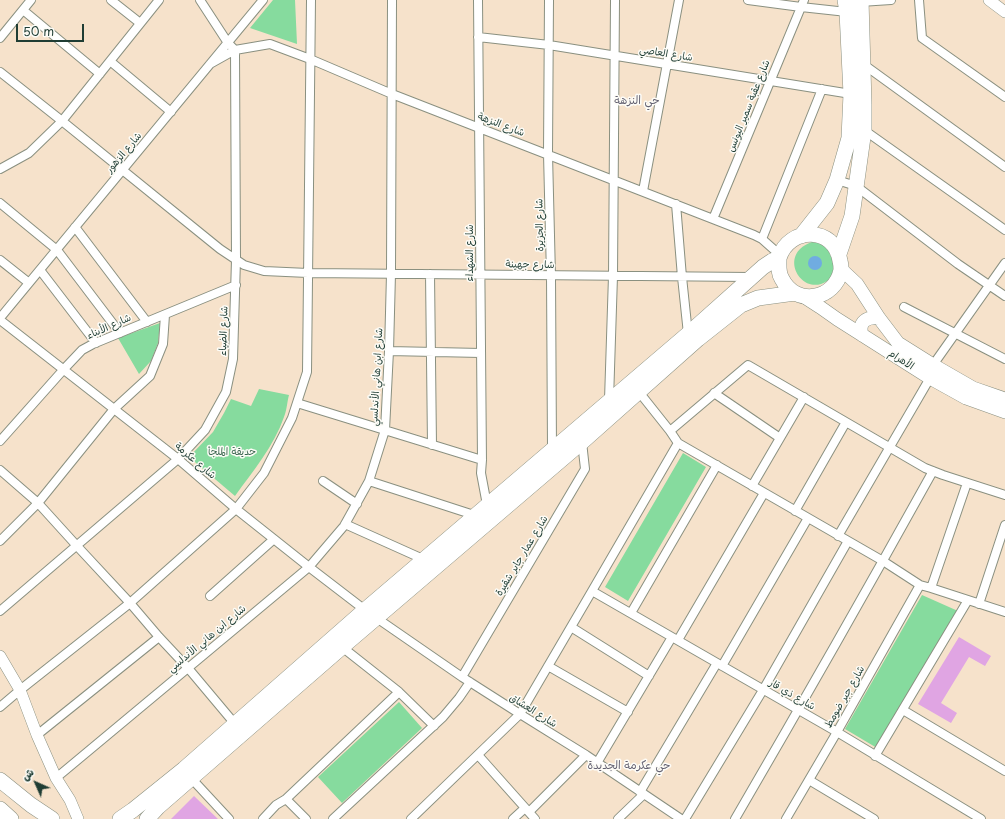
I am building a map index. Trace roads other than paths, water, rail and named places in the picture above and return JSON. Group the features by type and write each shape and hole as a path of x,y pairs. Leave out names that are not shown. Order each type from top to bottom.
{"highway":[{"path":"120,819 184,769 235,724 582,442 698,339 741,305 758,298 799,295 816,297 828,291 837,281 840,261 852,216 864,130 862,1"},
{"path":"801,236 827,203 837,180 849,138 851,94 846,5"},
{"path":"799,295 787,287 781,279 778,268 780,257 785,246 792,240 801,236 812,234 824,237 833,244 840,261"},
{"path":"147,819 158,807 342,647 423,559 688,334 763,267 780,257"},
{"path":"0,780 31,805 52,819"},
{"path":"0,809 11,819"}],"main road":[{"path":"989,0 1005,12"},
{"name":"الأهرام","path":"840,261 898,343 973,388 1005,399"},
{"name":"الأهرام","path":"799,295 930,378 966,398 1005,412"},
{"path":"862,335 860,330 867,318 879,318"},
{"path":"0,656 20,690 37,735 56,778 70,800 78,819"}],"street":[{"path":"0,38 31,0"},
{"path":"111,0 140,23"},
{"path":"0,170 29,153 62,121 159,0"},
{"path":"200,0 228,43 236,50"},
{"name":"شارع الزهور","path":"0,319 263,0"},
{"path":"0,707 130,603 236,509 264,473 292,418 306,372 311,0"},
{"name":"شارع ابن هاني الأندلسي","path":"56,778 309,567 345,524 369,481 385,430 389,351 391,274 392,0"},
{"name":"شارع الشهداء","path":"478,0 481,275 481,474 487,505"},
{"name":"شارع الجزيرة","path":"549,0 548,154 551,276 552,449"},
{"path":"609,400 613,276 614,0"},
{"path":"643,191 679,0"},
{"path":"748,0 802,4 846,5 862,1 891,0"},
{"path":"919,0 922,38 1005,97"},
{"name":"شارع عقبة سمير اليونس","path":"713,219 802,4"},
{"path":"23,10 100,74"},
{"name":"شارع العاصي","path":"478,36 549,45 851,94"},
{"name":"شارع النزهة","path":"210,64 236,50 270,44 310,59 392,94 754,235 762,239 780,257"},
{"name":"شارع الضياء","path":"0,611 178,459 205,430 226,392 233,358 236,285 236,50"},
{"path":"110,61 171,112"},
{"path":"863,64 1005,167"},
{"name":"شارع جهينة","path":"0,72 220,249 244,265 264,271 308,273 551,276 752,277"},
{"path":"762,239 822,89"},
{"path":"864,130 1005,230"},
{"path":"837,180 856,186 958,264 1005,296"},
{"path":"0,202 57,250 120,333"},
{"path":"676,204 688,334"},
{"path":"75,227 147,322"},
{"path":"0,260 29,283"},
{"path":"933,365 1005,263"},
{"path":"40,270 96,343"},
{"path":"430,274 432,444"},
{"name":"شارع الأبناء","path":"0,441 82,350 236,285"},
{"path":"904,307 1005,359"},
{"path":"0,541 38,503 114,409 150,376 163,344 165,315"},
{"name":"شارع عكرمة","path":"0,319 178,459 236,509 371,614"},
{"path":"389,351 481,353"},
{"path":"670,430 748,364 925,468 1005,495"},
{"path":"838,536 930,378"},
{"path":"639,392 670,430 678,443 883,561 920,585 1005,612"},
{"path":"714,393 780,438"},
{"path":"752,486 804,397"},
{"path":"297,403 482,460"},
{"path":"795,511 846,422"},
{"name":"شارع عمار جابر شقيرة","path":"462,677 585,469 582,442"},
{"path":"412,819 520,714 678,443"},
{"path":"631,613 716,465"},
{"path":"0,470 38,503 188,668 235,724"},
{"path":"735,819 933,471"},
{"path":"323,481 356,504"},
{"path":"369,481 474,516"},
{"path":"931,588 967,483"},
{"path":"597,763 649,676 675,638 764,493"},
{"path":"618,819 642,793 808,518"},
{"path":"345,524 423,559"},
{"path":"979,604 1005,525"},
{"path":"210,596 274,539"},
{"path":"685,819 763,690 848,541"},
{"name":"شارع جبر ضومط","path":"786,819 920,585"},
{"name":"شارع ذي قار","path":"592,591 837,732 981,819"},
{"path":"875,756 968,600"},
{"name":"شارع العشاق","path":"371,614 462,677 586,755 681,819"},
{"path":"571,627 649,676"},
{"path":"37,735 159,637"},
{"path":"342,647 399,692 434,726"},
{"path":"548,666 628,712"},
{"path":"333,819 452,708 470,682"},
{"path":"263,819 276,805 286,799 399,692"},
{"path":"903,710 1005,771"},
{"path":"478,755 535,819"},
{"path":"513,819 527,810 586,755"},
{"path":"191,778 229,819"},
{"path":"809,780 874,819"},
{"path":"286,799 306,819"}],"water":[{"path":"812,256 818,256 822,260 822,266 818,270 812,270 808,266 808,260"}],"district":[{"name":"حي النزهة","path":"637,101"},
{"name":"حي عكرمة الجديدة","path":"629,766"}],"park label":[{"name":"حديقة الملجأ","path":"232,452"}]}
